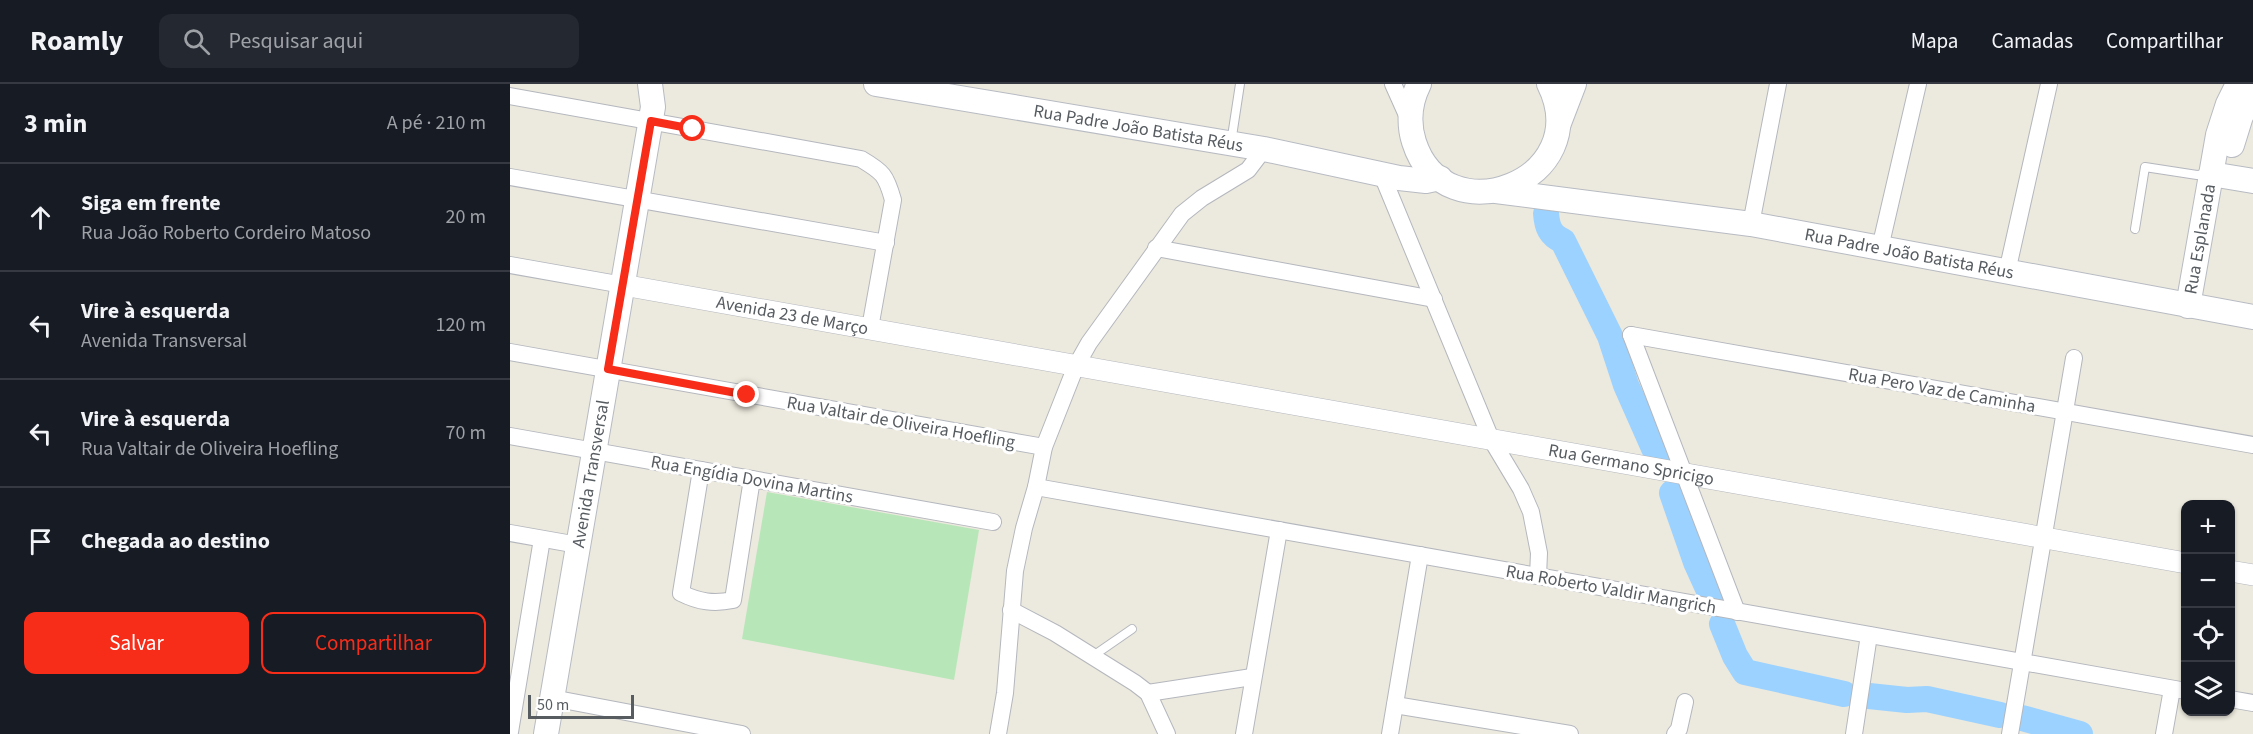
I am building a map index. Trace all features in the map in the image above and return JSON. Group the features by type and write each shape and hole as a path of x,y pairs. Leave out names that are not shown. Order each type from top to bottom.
{"main road":[{"name":"Avenida Transversal","path":"546,734 623,285 651,104 669,84"},
{"name":"Rua Padre João Batista Réus","path":"876,84 917,88 1231,143 1390,176 1426,181 1440,178 1463,189 1479,192 1496,191 1751,224 2253,317"},
{"path":"1549,84 1555,99 1558,125"},
{"path":"1496,191 1519,183 1538,169 1551,149 1574,84"},
{"path":"2218,175 2223,118 2238,84"},
{"path":"1417,85 1411,111 1415,146 1420,156 1440,178"},
{"path":"2218,175 2241,116 2253,95"},
{"path":"1390,176 1414,166 1420,156"},
{"path":"1538,169 1565,201"},
{"path":"2218,175 2253,181"},
{"name":"Rua Esplanada","path":"2188,306 2218,175"}],"street":[{"path":"1394,84 1411,123"},
{"path":"1751,224 1778,84"},
{"path":"1880,248 1918,84"},
{"path":"2007,272 2049,84"},
{"path":"510,96 651,104 861,159 877,169 887,180 893,200 870,328"},
{"path":"998,734 1005,693 1015,571 1044,447 1077,366 1089,343 1182,214 1202,198 1248,170 1264,149"},
{"path":"1390,176 1434,299 1491,439 1531,512 1539,553 1538,576"},
{"path":"510,177 886,243"},
{"path":"1156,248 1434,299"},
{"name":"Avenida 23 de Março","path":"510,265 1077,366"},
{"name":"Rua Pero Vaz de Caminha","path":"1684,473 1631,335 2253,445"},
{"name":"Rua Valtair de Oliveira Hoefling","path":"510,352 1044,447"},
{"path":"2010,734 2074,358"},
{"name":"Rua Germano Spricigo","path":"1077,366 2181,562"},
{"name":"Rua Engídia Dovina Martins","path":"510,436 993,522"},
{"path":"701,470 681,593 696,600 718,603 733,600 752,479"},
{"path":"1684,473 1737,612"},
{"name":"Rua Roberto Valdir Mangrich","path":"1036,487 2179,690"},
{"path":"1244,734 1279,530"},
{"path":"510,533 578,545"},
{"path":"510,732 513,690 542,539"},
{"path":"1390,734 1420,555"},
{"path":"2235,572 2253,575"},
{"path":"1011,610 1094,656 1135,682 1148,693 1167,734"},
{"path":"1854,734 1869,635"},
{"path":"1148,693 1252,677"},
{"path":"2164,734 2179,690"},
{"path":"552,698 742,734"},
{"path":"2235,700 2253,703"},
{"path":"1675,734 1679,729 1685,702"},
{"path":"1395,705 1570,734"}],"lane":[{"path":"1231,143 1240,84"},
{"path":"2135,229 2145,167 2198,175 2218,175"},
{"path":"1094,656 1132,629"}],"green space":[{"path":"767,492 979,530 954,680 742,639"}],"waterway":[{"path":"1546,213 1550,230 1563,241 1610,336 1626,385 1657,455"},
{"path":"1672,493 1696,562 1711,595"},
{"path":"1722,624 1735,656 1745,672 1844,694"},
{"path":"1869,696 1907,700 1927,699 2000,715"},
{"path":"2022,718 2080,734"}],"route":[{"path":"693,129 651,121 608,369 747,395"}]}
